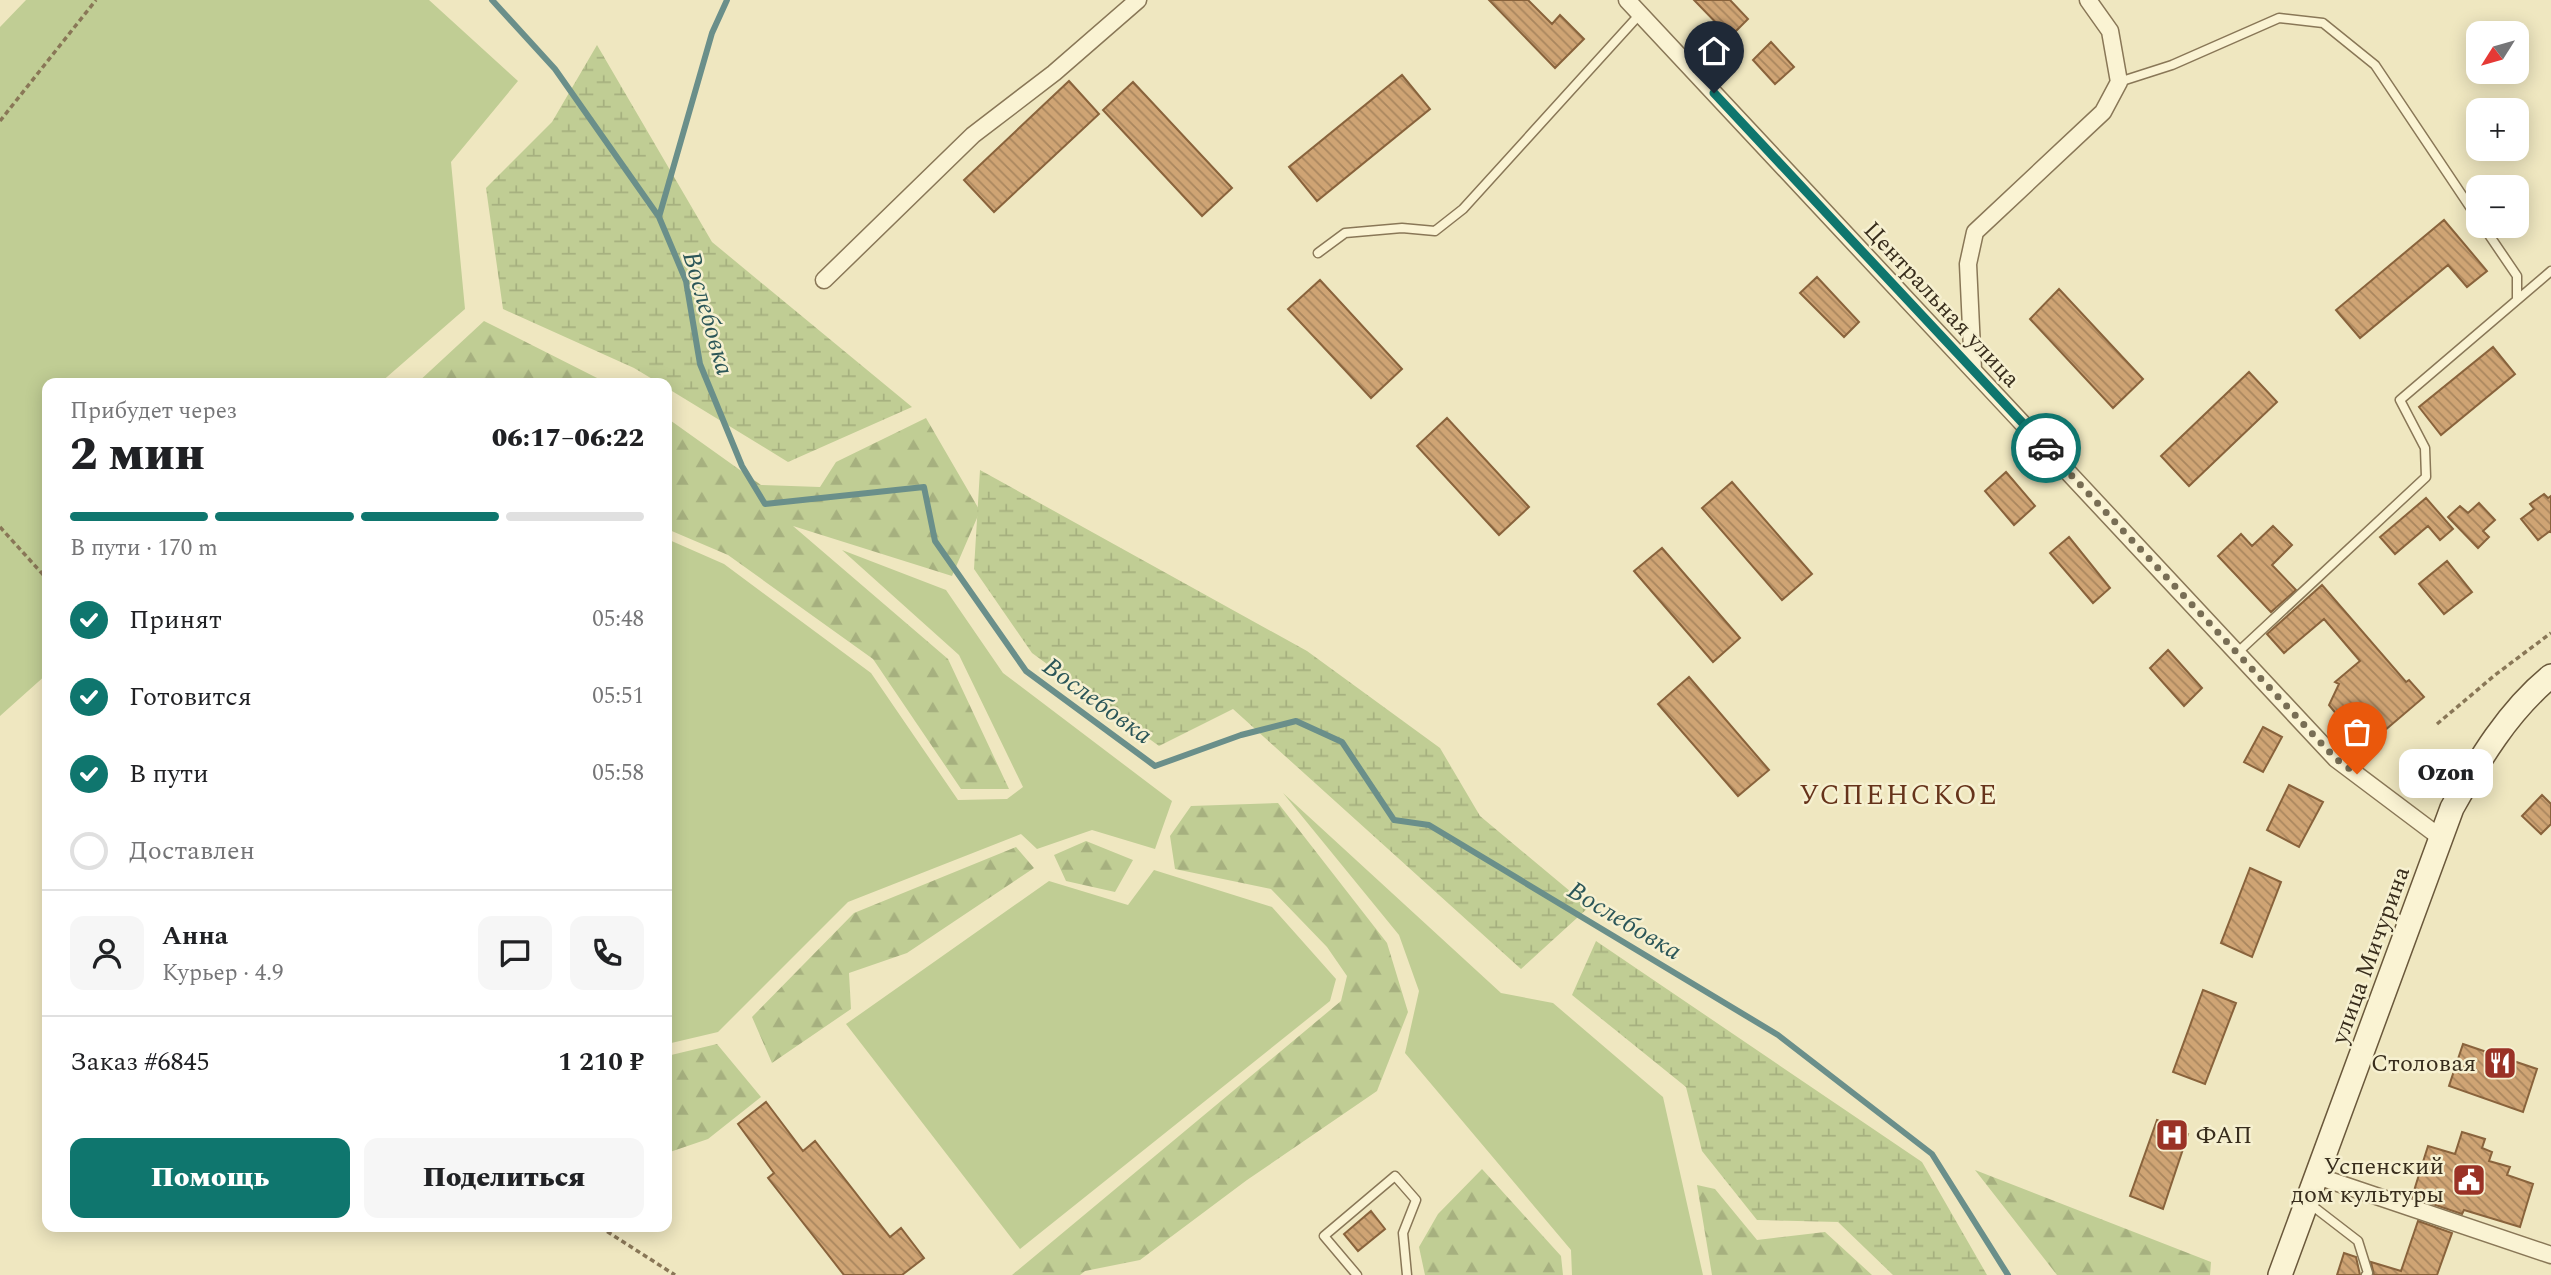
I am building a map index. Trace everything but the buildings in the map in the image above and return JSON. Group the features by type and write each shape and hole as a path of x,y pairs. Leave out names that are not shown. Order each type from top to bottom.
{"main road":[{"name":"улица Мичурина","path":"2280,1275 2452,808 2484,752 2536,689 2551,676"}],"street":[{"path":"824,280 973,135 1055,73 1138,0"},
{"name":"Центральная улица","path":"1626,0 2336,759 2441,838"},
{"path":"1973,370 1968,264 1975,232 2103,112 2119,82 2109,31 2088,0"},
{"path":"2317,1176 2551,1255"}],"lane":[{"path":"1318,253 1345,233 1402,228 1434,230 1463,209 1640,14"},
{"path":"2119,82 2172,65 2279,18 2323,23 2375,65 2466,201"},
{"path":"2491,238 2516,276 2517,298"},
{"path":"2237,653 2426,477 2425,449 2400,400 2551,271"},
{"path":"1357,1275 1324,1236 1395,1176 1416,1200 1403,1233 1407,1275"},
{"path":"2307,1202 2358,1241 2368,1273 2366,1275"}],"path":[{"path":"0,121 96,0"},
{"path":"0,527 42,573"},
{"path":"2437,723 2551,633"},
{"path":"608,1232 675,1275"}],"green space":[{"path":"26,0 429,0 518,81 451,162 465,309 386,378 42,378 42,678 0,716 0,27"},
{"path":"597,45 712,242 912,407 788,462 672,391 672,378 651,378 503,309 486,188 552,122"},
{"path":"484,321 597,378 422,378"},
{"path":"926,418 980,511 952,576 793,526 948,659 1009,789 961,789 873,659 728,555 672,531 672,422 761,485 820,487 836,462"},
{"path":"980,470 1307,651 1440,748 1480,816 1589,907 1521,969 1233,709 1159,746 1032,653 974,569"},
{"path":"672,541 724,564 871,673 958,800 1007,799 1023,787 959,655 842,550 946,590 1003,673 1172,801 1155,849 1092,830 1037,849 1021,834 848,902 718,1032 672,1043"},
{"path":"1283,793 1501,993 1553,1003 1663,1097 1703,1275 1572,1275 1571,1250 1405,1053 1419,991 1399,935"},
{"path":"1278,803 1387,943 1408,1012 1377,1091 1247,1180 1140,1260 1085,1271 1080,1275 1012,1275 1341,1001 1347,976 1327,947 1271,889 1175,869 1170,836 1191,806"},
{"path":"1086,841 1133,860 1115,892 1066,881 1054,855"},
{"path":"1016,847 1034,868 907,953 849,973 851,1009 772,1063 752,1017 854,913"},
{"path":"1154,870 1272,907 1336,979 1330,1001 1020,1249 846,1024 1049,881 1128,905"},
{"path":"1596,941 1922,1162 1987,1275 1893,1275 1838,1222 1757,1220 1702,1151 1686,1087 1572,995"},
{"path":"717,1044 761,1097 708,1139 672,1151 672,1055"},
{"path":"1482,1169 1561,1256 1563,1275 1425,1275 1419,1247 1438,1214"},
{"path":"1975,1170 2211,1262 2210,1275 2057,1275"},
{"path":"1697,1185 1715,1189 1757,1240 1825,1232 1872,1275 1712,1275"}],"waterway":[{"name":"Вослебовка","path":"492,0 555,69 659,217 686,281 700,364 742,466 765,504 924,487 935,541 1026,671 1155,766 1241,735 1296,721 1342,742 1394,820 1429,825 1778,1035 1932,1154 2008,1275"},
{"path":"659,217 712,33 727,0"}],"way so far":[{"path":"2046,448 2336,759 2357,774"}],"place":[{"name":"Ozon","path":"2357,774"},
{"name":"Столовая","path":"2500,1063"},
{"name":"ФАП","path":"2172,1135"},
{"name":"Успенский дом культуры","path":"2469,1180"}],"district":[{"name":"УСПЕНСКОЕ","path":"1899,794"}],"route":[{"path":"1714,93 2046,448"}]}
